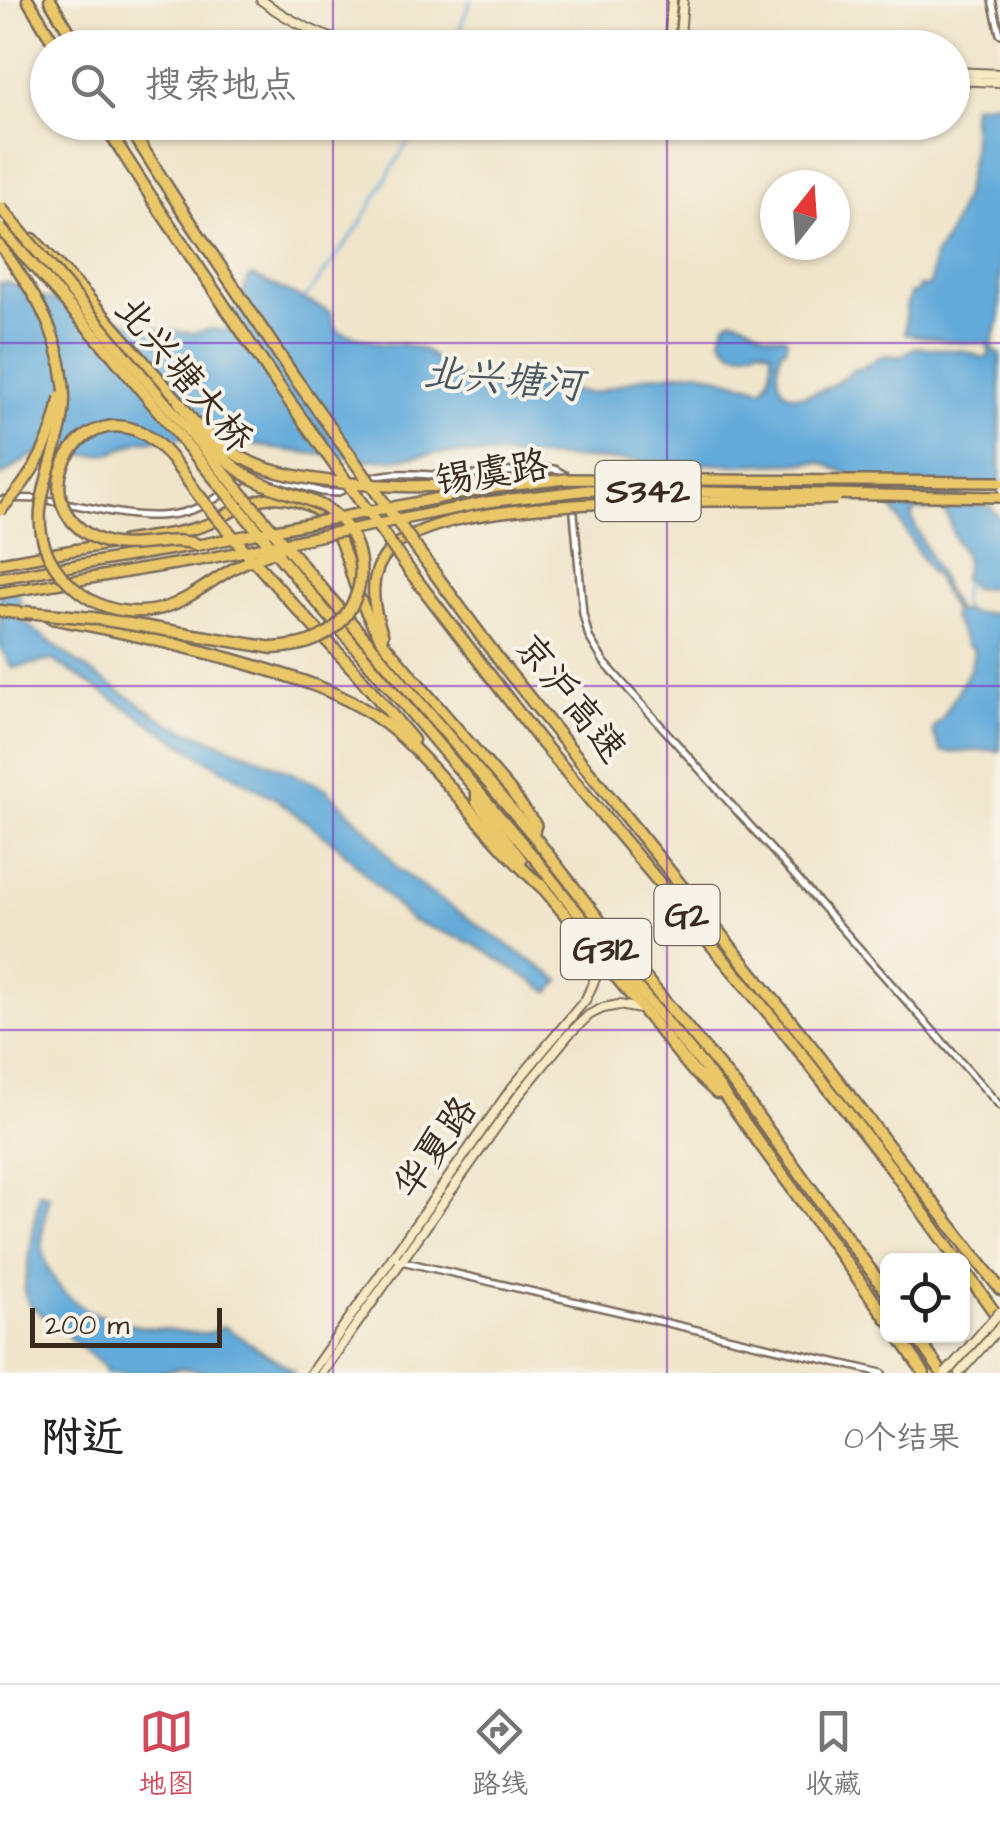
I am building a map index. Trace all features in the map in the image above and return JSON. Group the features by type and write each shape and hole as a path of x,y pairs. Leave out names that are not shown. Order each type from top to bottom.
{"highway":[{"path":"28,0 46,30"},
{"path":"50,0 68,30"},
{"name":"京沪高速","path":"115,140 280,388 412,574 540,739 786,1034 953,1253"},
{"name":"京沪高速","path":"137,140 295,378 502,664 811,1046 1000,1288"},
{"path":"0,205 83,292 226,461 248,476 319,504 336,515 355,540 361,572 350,610 334,629 299,647 273,648 94,618 0,610"},
{"name":"北兴塘大桥","path":"0,205 113,338 313,588"},
{"name":"北兴塘大桥","path":"0,228 313,588"},
{"path":"178,402 234,454 270,469 380,485 481,482 491,488"},
{"path":"198,544 186,540 120,545 95,539 79,528 66,514 60,498 58,482 68,452 81,438 110,428 142,433 165,451 290,602 354,670 456,796"},
{"name":"G312","path":"313,588 704,1067 880,1309"},
{"name":"G312","path":"313,588 533,835 735,1085 880,1283"},
{"path":"25,612 198,650 337,693 369,711 402,737 545,890"},
{"path":"477,791 477,802 545,890 693,1071 739,1114"},
{"path":"970,1279 1000,1319"},
{"path":"903,1343 924,1373"},
{"path":"921,1343 944,1373"}],"main road":[{"path":"0,245 43,308 55,338 63,380 62,424 44,488 40,526 43,544 61,576 89,600 108,608 146,612 168,607 236,566 302,540"},
{"path":"0,512 27,479 48,440 63,380"},
{"name":"锡虞路","path":"0,578 491,488 566,480 1000,482"},
{"name":"锡虞路","path":"0,593 172,566 487,502 588,490 1000,497"},
{"path":"388,647 373,596 383,559 391,548 431,525 552,505 905,495"},
{"path":"0,563 185,530 209,523 254,500 290,499 307,504 332,526 367,616 382,642 510,790 536,825 533,835"}],"street":[{"path":"258,0 305,30"},
{"path":"258,0 312,30"},
{"path":"670,30 672,0"},
{"path":"680,30 683,0"},
{"path":"992,0 1000,34"},
{"path":"970,77 997,78"},
{"path":"2,500 26,497 136,517 164,518 202,508 251,476 263,475 336,493 391,474 467,476 543,468 566,474 572,482 583,614 589,638 604,662 1000,1106"},
{"name":"华夏路","path":"322,1373 511,1089 586,999 597,974 598,955"},
{"name":"华夏路","path":"311,1373 569,1034 589,1015 604,1008 619,1004 646,1012"},
{"path":"398,1259 882,1373"},
{"path":"944,1373 1000,1319"},
{"path":"959,1373 1000,1319"}],"water":[{"path":"1000,102 1000,316 993,342 994,351 1000,354 1000,488 966,487 960,500 963,505 990,506 1000,519 1000,586 972,589 962,580 965,557 946,513 918,510 912,519 956,611 963,608 970,613 1000,614 1000,751 941,751 934,727 971,668 974,650 967,645 934,574 889,503 849,474 820,462 738,465 439,453 363,460 276,449 217,435 140,441 110,454 33,455 0,477 0,283 107,317 165,331 196,333 211,329 227,331 253,276 331,312 334,326 340,332 424,350 459,378 476,384 594,393 647,376 699,371 763,389 771,371 771,351 759,347 737,352 728,348 721,337 725,324 732,319 787,339 778,373 783,389 797,395 825,389 879,357 899,357 916,347 990,356 987,343 905,334 906,308 910,294 917,292 919,286 930,284 934,256 946,239 964,196 973,149 972,105"},
{"path":"0,565 6,582 20,597 23,621 79,664 170,724 325,788 375,837 397,868 561,981 550,992 472,943 410,920 337,845 276,799 202,757 53,660 12,668 0,647"},
{"path":"39,1193 49,1195 44,1257 52,1277 78,1305 113,1320 151,1328 205,1333 223,1326 293,1373 207,1373 182,1368 155,1373 106,1373 104,1366 30,1305 24,1292"}],"waterway":[{"path":"459,30 471,0"},
{"path":"305,299 359,226 409,140"},
{"path":"963,608 965,581"}],"water label":[{"name":"北兴塘河","path":"503,380"}]}
